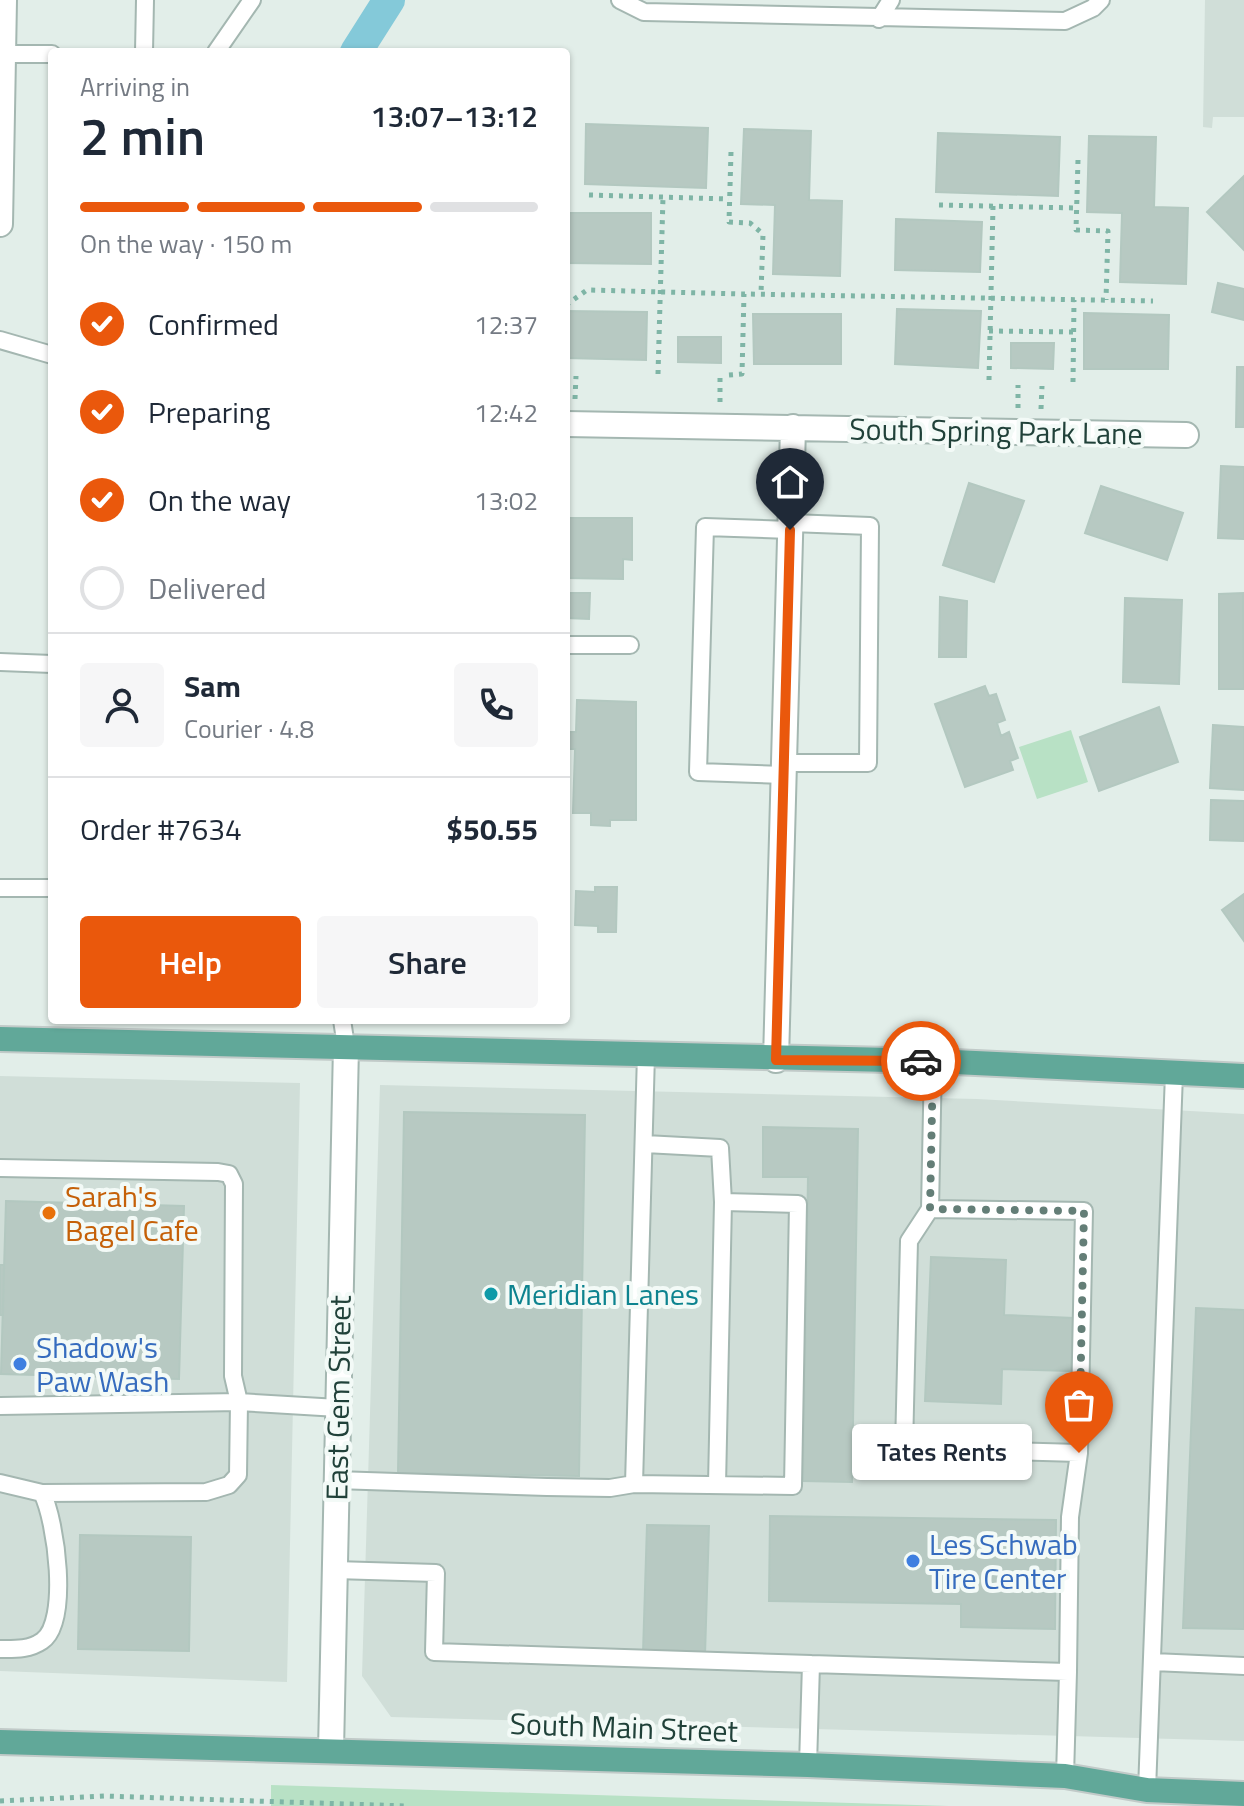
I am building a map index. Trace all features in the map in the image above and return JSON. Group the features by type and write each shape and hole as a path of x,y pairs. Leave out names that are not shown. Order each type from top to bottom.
{"main road":[{"path":"0,1039 646,1054 776,1060 933,1061 1244,1076"},
{"name":"South Main Street","path":"0,1742 808,1765 1065,1776 1147,1790 1244,1794"}],"street":[{"path":"0,224 4,0"},
{"name":"South Spring Park Lane","path":"570,424 1186,435"},
{"path":"776,1060 793,427"},
{"name":"East Gem Street","path":"331,1751 346,1046"}],"lane":[{"path":"144,48 145,0"},
{"path":"219,48 252,0"},
{"path":"620,0 644,12 706,7 879,19 1065,21 1093,8 1101,0"},
{"path":"879,19 891,0"},
{"path":"3,54 48,54"},
{"path":"0,340 48,354"},
{"path":"790,526 870,526 868,763 698,772 705,527 790,526"},
{"path":"570,645 630,645"},
{"path":"0,662 48,664"},
{"path":"0,888 48,888"},
{"path":"343,1024 346,1046"},
{"path":"634,1484 646,1054"},
{"path":"933,1061 930,1209 909,1241 904,1448 1079,1453"},
{"path":"1147,1790 1174,1074"},
{"path":"645,1144 720,1148 723,1202 717,1485"},
{"path":"0,1168 229,1174 234,1184 233,1376 239,1402 238,1475 229,1485 206,1492 42,1493 0,1483"},
{"path":"336,1480 610,1488 634,1484 793,1486 798,1204 723,1202"},
{"path":"930,1209 1084,1211 1079,1453 1070,1517 1065,1776"},
{"path":"0,1406 239,1402 338,1408"},
{"path":"0,1649 22,1649 43,1641 54,1626 57,1555 52,1513 42,1493"},
{"path":"335,1570 436,1573 434,1652 1068,1672"},
{"path":"1153,1662 1244,1666"},
{"path":"808,1765 811,1664"}],"path":[{"path":"731,152 729,222 750,223 763,234 761,294"},
{"path":"1078,160 1076,230 1108,231 1106,300"},
{"path":"589,195 729,199"},
{"path":"658,374 663,197"},
{"path":"939,205 1077,208"},
{"path":"989,380 993,206"},
{"path":"570,302 587,290 1153,301"},
{"path":"729,375 742,374 744,294"},
{"path":"1073,382 1074,300"},
{"path":"989,331 1074,332"},
{"path":"0,1801 104,1796 407,1806"}],"shaded area":[{"path":"1205,0 1244,0 1244,117 1213,117 1212,128 1203,127"},
{"path":"0,1076 300,1083 287,1682 0,1671"},
{"path":"380,1085 977,1099 1244,1114 1244,1741 391,1717 362,1676"}],"green space":[{"path":"1071,730 1088,782 1037,799 1019,747"},
{"path":"271,1785 949,1806 271,1806"}],"building":[{"path":"586,124 708,128 706,188 585,184"},
{"path":"744,129 811,131 809,200 842,201 840,276 773,274 775,205 741,204"},
{"path":"938,133 1060,137 1058,196 936,192"},
{"path":"1089,136 1156,137 1154,207 1188,208 1186,284 1120,282 1122,213 1087,212"},
{"path":"1244,176 1244,250 1207,212"},
{"path":"570,213 651,213 651,264 570,263"},
{"path":"896,219 982,222 980,272 895,270"},
{"path":"1218,283 1244,289 1244,320 1212,312"},
{"path":"897,309 981,311 978,368 895,364"},
{"path":"570,311 647,312 646,360 570,358"},
{"path":"1084,313 1169,315 1168,369 1084,369"},
{"path":"753,314 841,314 841,364 754,364"},
{"path":"678,337 721,337 721,363 678,362"},
{"path":"1011,343 1054,343 1053,369 1011,368"},
{"path":"1237,367 1244,367 1244,427 1236,427"},
{"path":"1221,466 1244,467 1244,539 1218,538"},
{"path":"969,483 1024,501 994,582 943,565"},
{"path":"1101,486 1183,513 1167,560 1085,533"},
{"path":"570,518 632,518 632,560 623,559 623,579 570,578"},
{"path":"570,593 590,593 589,619 570,618"},
{"path":"1243,593 1244,689 1219,689 1219,594"},
{"path":"940,597 967,601 966,657 939,657"},
{"path":"1125,598 1182,600 1179,684 1123,682"},
{"path":"985,686 989,696 996,694 1005,720 997,723 1001,736 1009,732 1018,758 1010,761 1013,770 965,787 935,704"},
{"path":"577,700 636,702 636,820 610,820 610,826 591,825 591,813 573,813 575,749 570,749 570,732 576,732"},
{"path":"1159,707 1178,762 1099,791 1080,737"},
{"path":"1213,725 1244,727 1244,790 1210,788"},
{"path":"1211,800 1244,801 1244,841 1210,840"},
{"path":"595,887 617,887 616,932 598,932 598,926 575,925 576,891 595,892"},
{"path":"1244,894 1244,941 1222,910"},
{"name":"Meridian Lanes","path":"404,1112 585,1115 579,1476 398,1473"},
{"path":"763,1127 858,1129 852,1482 803,1481 808,1177 763,1177"},
{"path":"6,1201 184,1206 179,1379 1,1374"},
{"path":"931,1257 1006,1260 1004,1315 1073,1318 1071,1371 1002,1369 1001,1404 925,1401"},
{"path":"0,1265 4,1265 3,1315 0,1315"},
{"path":"1196,1308 1244,1310 1244,1629 1183,1628"},
{"name":"Les Schwab Tire Center","path":"770,1516 1056,1520 1055,1629 961,1627 961,1604 769,1601"},
{"path":"647,1525 709,1526 705,1655 643,1653"},
{"path":"80,1535 191,1537 189,1651 78,1649"}],"waterway":[{"path":"359,48 389,0"}],"way so far":[{"path":"921,1061 933,1061 930,1209 1084,1211 1079,1453"}],"place":[{"name":"Sarah's Bagel Cafe","path":"49,1213"},
{"name":"Meridian Lanes","path":"491,1294"},
{"name":"Shadow's Paw Wash","path":"20,1364"},
{"name":"Tates Rents","path":"1079,1453"},
{"name":"Les Schwab Tire Center","path":"913,1561"}],"route":[{"path":"790,530 776,1060 921,1061"}]}
